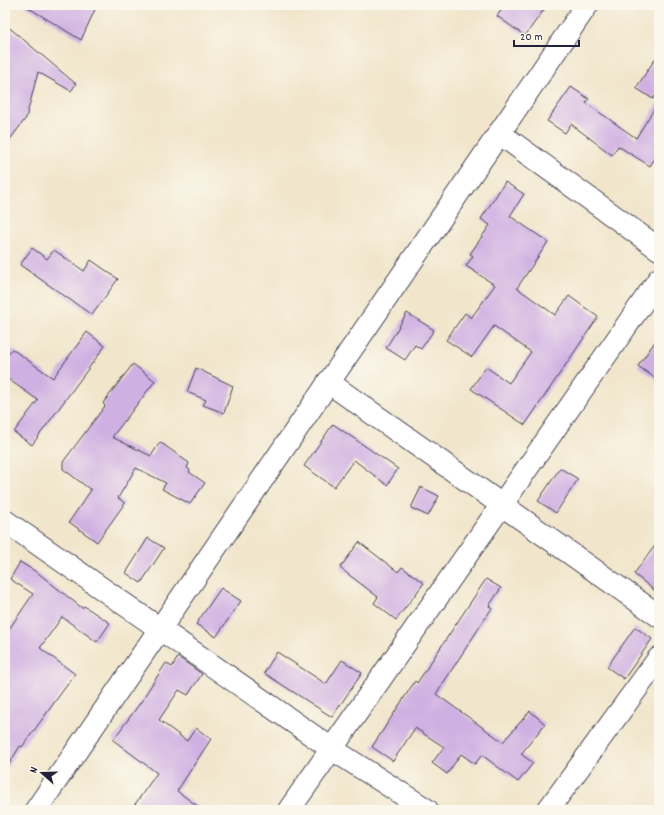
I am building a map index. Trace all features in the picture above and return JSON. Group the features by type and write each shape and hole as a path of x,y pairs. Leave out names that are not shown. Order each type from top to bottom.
{"street":[{"path":"36,810 586,5"},
{"path":"499,133 659,249"},
{"path":"289,810 659,279"},
{"path":"328,382 659,616"},
{"path":"5,521 159,630 332,749 427,810"},
{"path":"548,810 659,658"}],"building":[{"path":"24,5 97,5 81,40"},
{"path":"505,5 547,5 525,36 497,16"},
{"path":"5,24 76,84 71,91 38,72 26,118 5,146"},
{"path":"659,53 659,90 653,99 636,88"},
{"path":"571,87 589,99 586,103 636,138 659,101 659,152 650,166 618,146 612,155 571,124 565,133 547,121"},
{"path":"505,182 524,194 510,216 548,242 517,288 555,315 569,296 598,317 525,425 471,389 486,367 509,383 531,352 494,326 472,357 446,340 465,313 471,318 495,285 466,266 473,256 470,254 490,225 481,219"},
{"path":"32,248 47,259 54,250 84,271 91,260 118,279 92,315 20,265"},
{"path":"407,313 434,330 421,349 415,345 405,360 386,348"},
{"path":"87,332 105,346 32,445 14,432 38,400 5,377 5,358 12,349 53,378"},
{"path":"659,336 659,381 638,366"},
{"path":"133,364 155,381 112,437 151,456 160,442 189,463 187,468 190,470 189,472 205,483 190,504 162,489 166,483 136,468 118,498 125,503 97,542 69,522 91,490 63,469 63,462 105,406 103,403"},
{"path":"196,368 233,386 224,413 203,405 206,400 187,392"},
{"path":"333,424 398,469 387,485 354,460 334,487 304,466"},
{"path":"560,468 578,479 556,513 538,501"},
{"path":"421,487 439,496 428,516 411,508"},
{"path":"148,538 164,548 141,583 126,573"},
{"path":"659,540 659,594 634,574"},
{"path":"359,542 398,572 402,567 424,583 396,620 374,603 378,597 340,568"},
{"path":"20,562 38,573 82,608 84,606 110,623 97,642 62,617 40,648 75,674 22,747 20,746 5,771 5,635 33,594 10,579"},
{"path":"486,579 501,588 489,606 492,608 436,694 503,742 530,711 545,724 521,754 533,763 518,782 482,755 475,764 461,754 447,774 432,763 444,747 415,728 393,761 372,747 415,681 417,683"},
{"path":"221,588 241,601 216,637 196,624"},
{"path":"635,627 652,639 624,679 607,667"},
{"path":"277,652 326,684 342,660 362,673 332,717 264,673"},
{"path":"178,657 202,674 188,695 179,690 159,720 187,741 196,728 211,739 177,791 203,810 131,810 157,773 113,740 146,695 166,663 172,667"}]}
